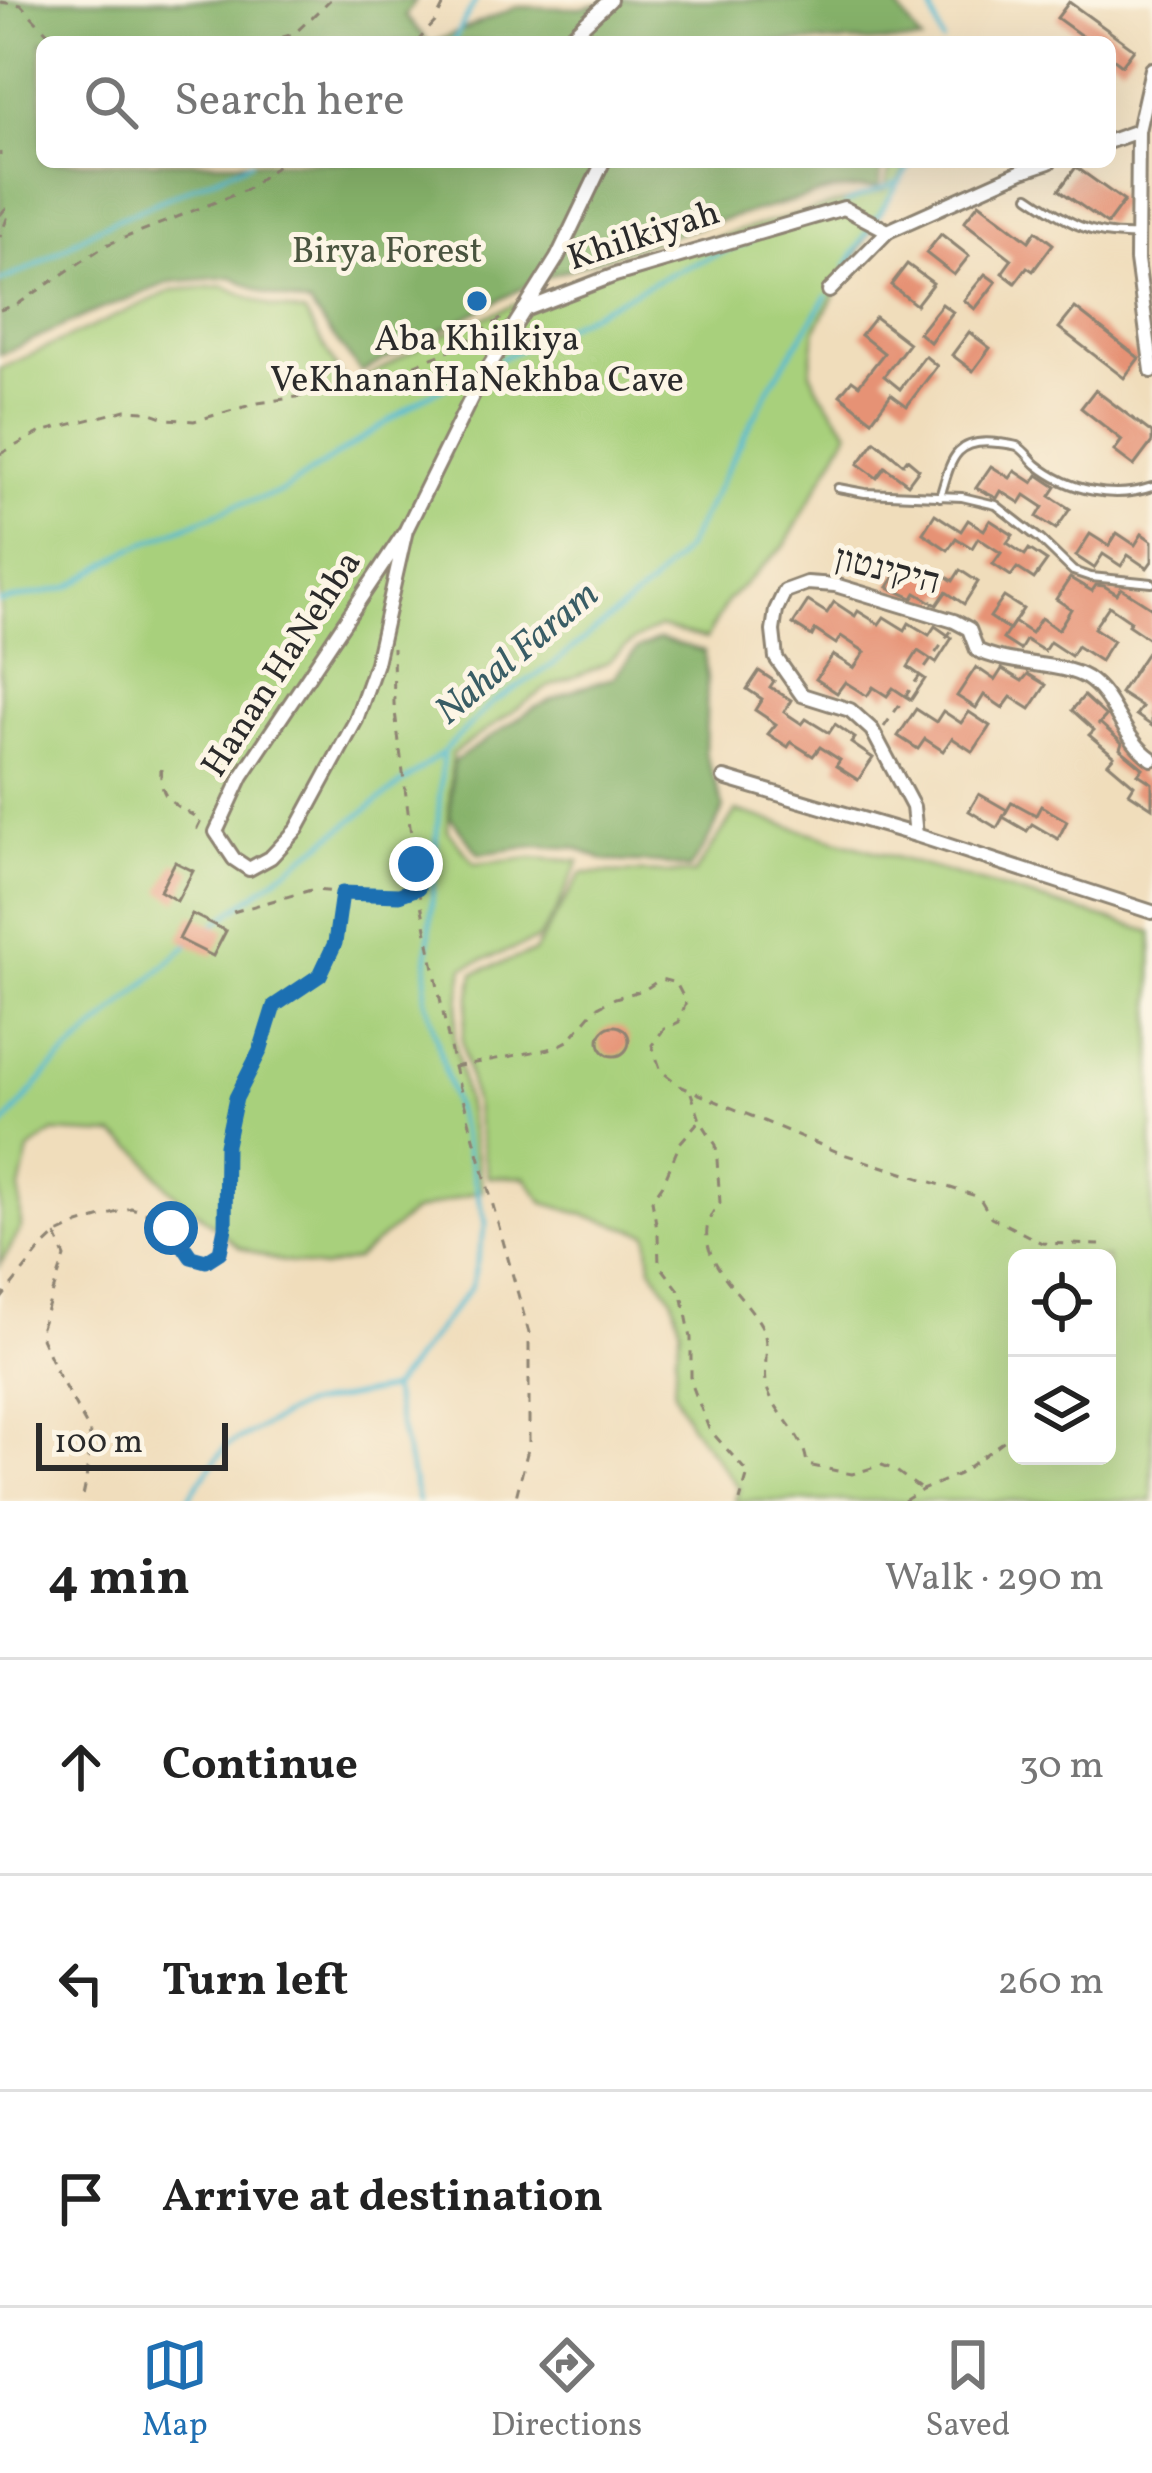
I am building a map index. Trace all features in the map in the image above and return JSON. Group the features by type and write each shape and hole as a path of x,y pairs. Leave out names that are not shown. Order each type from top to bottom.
{"street":[{"path":"571,36 610,0"},
{"path":"1152,69 1138,131 1137,235 1152,371"},
{"path":"1116,139 1138,131"},
{"path":"406,530 478,384 557,258 600,168"},
{"path":"830,291 888,231 1031,168"},
{"name":"Khilkiyah","path":"524,310 615,275 844,208 888,231"},
{"name":"Hanan HaNehba","path":"406,530 376,663 356,720 297,829 271,857 249,869 234,859 216,832 242,776 406,530"},
{"name":"היקינטון","path":"916,835 913,807 872,730 850,710 802,695 776,658 773,631 785,591 807,584 836,585 957,622 969,629 977,650 992,658 1084,676 1102,691 1129,739 1152,759"},
{"path":"724,778 1152,913"}],"lane":[{"path":"1029,196 1085,229 1114,236 1137,235"},
{"path":"940,497 950,463 964,446 977,440 1020,447 1039,466 1076,487 1109,494 1152,487"},
{"path":"838,488 962,497 996,505 1073,571 1152,583"}],"path":[{"path":"287,36 330,0"},
{"path":"422,36 446,0"},
{"path":"0,2 21,5 50,36"},
{"path":"0,310 18,304 106,244 246,190 274,168"},
{"path":"0,215 5,209 9,213 0,237"},
{"path":"0,454 41,432 126,410 194,421 258,403 362,387 454,349 517,307 524,310"},
{"path":"877,738 957,622"},
{"path":"393,640 394,704 418,888 454,1067 529,1333 530,1445 515,1501"},
{"path":"161,769 160,787 168,800 201,820 197,828 216,832"},
{"path":"233,912 311,890 399,895 418,888"},
{"path":"0,1300 56,1235 131,1208 171,1228 191,1257 206,1261 220,1252 225,1228 226,1145 236,1098 260,1051 274,1006 320,975 335,943 342,893"},
{"path":"454,1067 554,1048 568,1041 596,1008 661,979 676,982 686,1002 679,1022 664,1029 652,1045 661,1072 691,1091 840,1153 979,1197 991,1216 1042,1243 1100,1245"},
{"path":"691,1091 700,1120 716,1145 720,1204 709,1216 706,1237 717,1265 764,1328 766,1385 806,1449 807,1465 852,1474 882,1465 922,1490"},
{"path":"700,1120 680,1143 652,1200 659,1264 682,1294 691,1338 691,1382 709,1430 748,1473 740,1501"},
{"path":"56,1235 65,1257 39,1333 90,1432 82,1501"},
{"path":"904,1501 959,1474 1008,1438"}],"green space":[{"name":"Birya Forest","path":"0,0 416,0 405,16 423,36 36,36 36,168 880,168 880,187 834,190 707,224 540,279 361,372 309,305 266,294 232,277 171,282 0,355"},
{"path":"617,0 893,0 918,36 448,36 517,7 581,8"},
{"path":"890,168 906,168 816,328 810,372 849,431 785,545 728,600 706,639 659,627 595,669 548,687 452,754 448,831 475,864 532,858 579,861 555,914 537,940 464,967 454,1037 483,1190 413,1212 355,1260 323,1268 275,1260 239,1247 168,1188 141,1153 114,1135 53,1132 29,1150 20,1189 21,1228 0,1265 0,369 173,290 224,286 272,307 305,313 348,388 437,337 596,271 885,190"},
{"path":"659,639 704,651 705,753 724,808 689,869 606,861 575,848 536,846 479,854 450,817 453,762 534,708 613,678 637,649"},
{"path":"736,811 1152,932 1152,1501 735,1501 739,1488 690,1425 674,1392 681,1329 672,1297 651,1267 648,1234 544,1203 525,1177 488,1177 462,1039 474,973 534,952 582,873 694,874"}],"building":[{"path":"1069,2 1134,49 1122,65 1116,60 1116,36 1082,36 1057,18"},
{"path":"1077,168 1124,201 1107,224 1059,190"},
{"path":"979,203 1029,241 1036,231 1053,244 1033,271 1027,267 1015,283 1002,273 1012,259 964,222"},
{"path":"941,234 969,256 954,275 926,253"},
{"path":"907,264 933,283 916,305 891,285"},
{"path":"985,274 996,282 975,309 964,300"},
{"path":"942,304 953,312 930,342 919,333"},
{"path":"1075,308 1139,358 1124,378 1059,328"},
{"path":"875,317 909,343 884,376 900,389 925,356 937,366 907,406 891,394 872,420 840,395 852,380 859,385 884,353 861,335"},
{"path":"969,332 990,348 973,371 952,355"},
{"path":"1095,390 1152,433 1152,442 1134,466 1114,451 1122,440 1081,408"},
{"path":"875,441 903,464 907,459 919,469 908,484 885,467 877,478 858,464"},
{"path":"991,466 1010,478 1015,471 1033,483 1038,475 1056,487 1050,496 1070,509 1056,529 1037,517 1043,507 1025,495 1020,503 1001,491 997,498 976,488"},
{"path":"935,514 961,531 968,520 984,530 990,520 1013,535 1007,543 1047,561 1034,579 1017,568 1011,576 993,564 1001,553 978,538 972,548 956,538 948,550 923,533"},
{"path":"1117,533 1135,545 1142,534 1152,541 1152,561 1147,568 1128,555 1121,566 1103,554 1094,568 1076,556 1090,534 1109,546"},
{"path":"905,561 928,576 933,568 953,581 960,570 978,582 964,604 946,592 937,605 916,593 913,598 888,587"},
{"path":"1070,578 1092,591 1096,585 1117,594 1121,588 1152,608 1152,641 1109,606 1094,628 1113,641 1100,661 1077,646 1071,656 1050,642 1044,651 1026,640 1020,650 1003,639 1014,622 1031,633 1041,618 1058,630 1071,609 1056,599"},
{"path":"1004,597 1023,609 1009,630 990,617"},
{"path":"808,601 827,613 834,602 855,616 858,611 879,624 884,617 905,630 909,623 929,635 935,626 952,638 936,663 918,651 908,667 925,679 911,700 893,688 887,696 873,687 867,696 845,682 837,693 816,679 833,655 854,668 865,652 841,636 836,644 815,630 812,636 793,624"},
{"path":"1152,645 1152,726 1136,715 1142,707 1120,693"},
{"path":"976,667 995,680 1002,669 1022,681 1028,674 1046,685 1030,709 1011,697 1003,708 984,695 976,708 957,696"},
{"path":"759,671 774,681 770,687 791,700 784,712 829,733 835,724 855,738 851,743 873,758 858,780 836,766 840,760 820,747 813,756 768,734 776,724 755,710 762,699 747,689"},
{"path":"1084,696 1106,716 1098,725 1143,768 1138,774 1152,783 1152,808 1129,793 1134,785 1108,763 1114,756 1089,735 1094,730 1072,710"},
{"path":"916,709 936,722 943,711 961,723 969,712 990,726 973,752 952,738 943,751 925,739 918,749 898,736"},
{"path":"979,794 1007,810 997,828 969,811"},
{"path":"1012,802 1036,815 1041,806 1067,821 1058,839 1032,824 1027,831 1003,817"},
{"path":"175,862 193,871 177,901 160,891"},
{"path":"192,914 226,931 213,956 179,939"},
{"path":"614,1026 629,1041 614,1056 599,1041"}],"waterway":[{"path":"456,36 476,0"},
{"path":"928,0 941,36"},
{"path":"0,281 99,227 237,168"},
{"name":"Nahal Faram","path":"846,266 908,168"},
{"path":"845,203 901,181"},
{"path":"500,359 674,272 750,241"},
{"name":"Nahal Faram","path":"418,1501 391,1389 471,1287 486,1223 425,996 443,752 492,703 551,666 649,587 686,548 772,383 827,296"},
{"path":"0,602 69,587 131,549 281,492 427,396 485,367"},
{"path":"211,927 442,753"},
{"path":"0,1130 49,1071 192,941"},
{"path":"186,1501 226,1446 301,1406 391,1389"}],"place":[{"name":"Aba Khilkiya VeKhananHaNekhba Cave","path":"477,301"}],"route":[{"path":"171,1228 191,1257 206,1261 220,1252 225,1228 226,1145 236,1098 260,1051 274,1006 320,975 335,943 342,893 399,895 418,888 416,864"}]}
